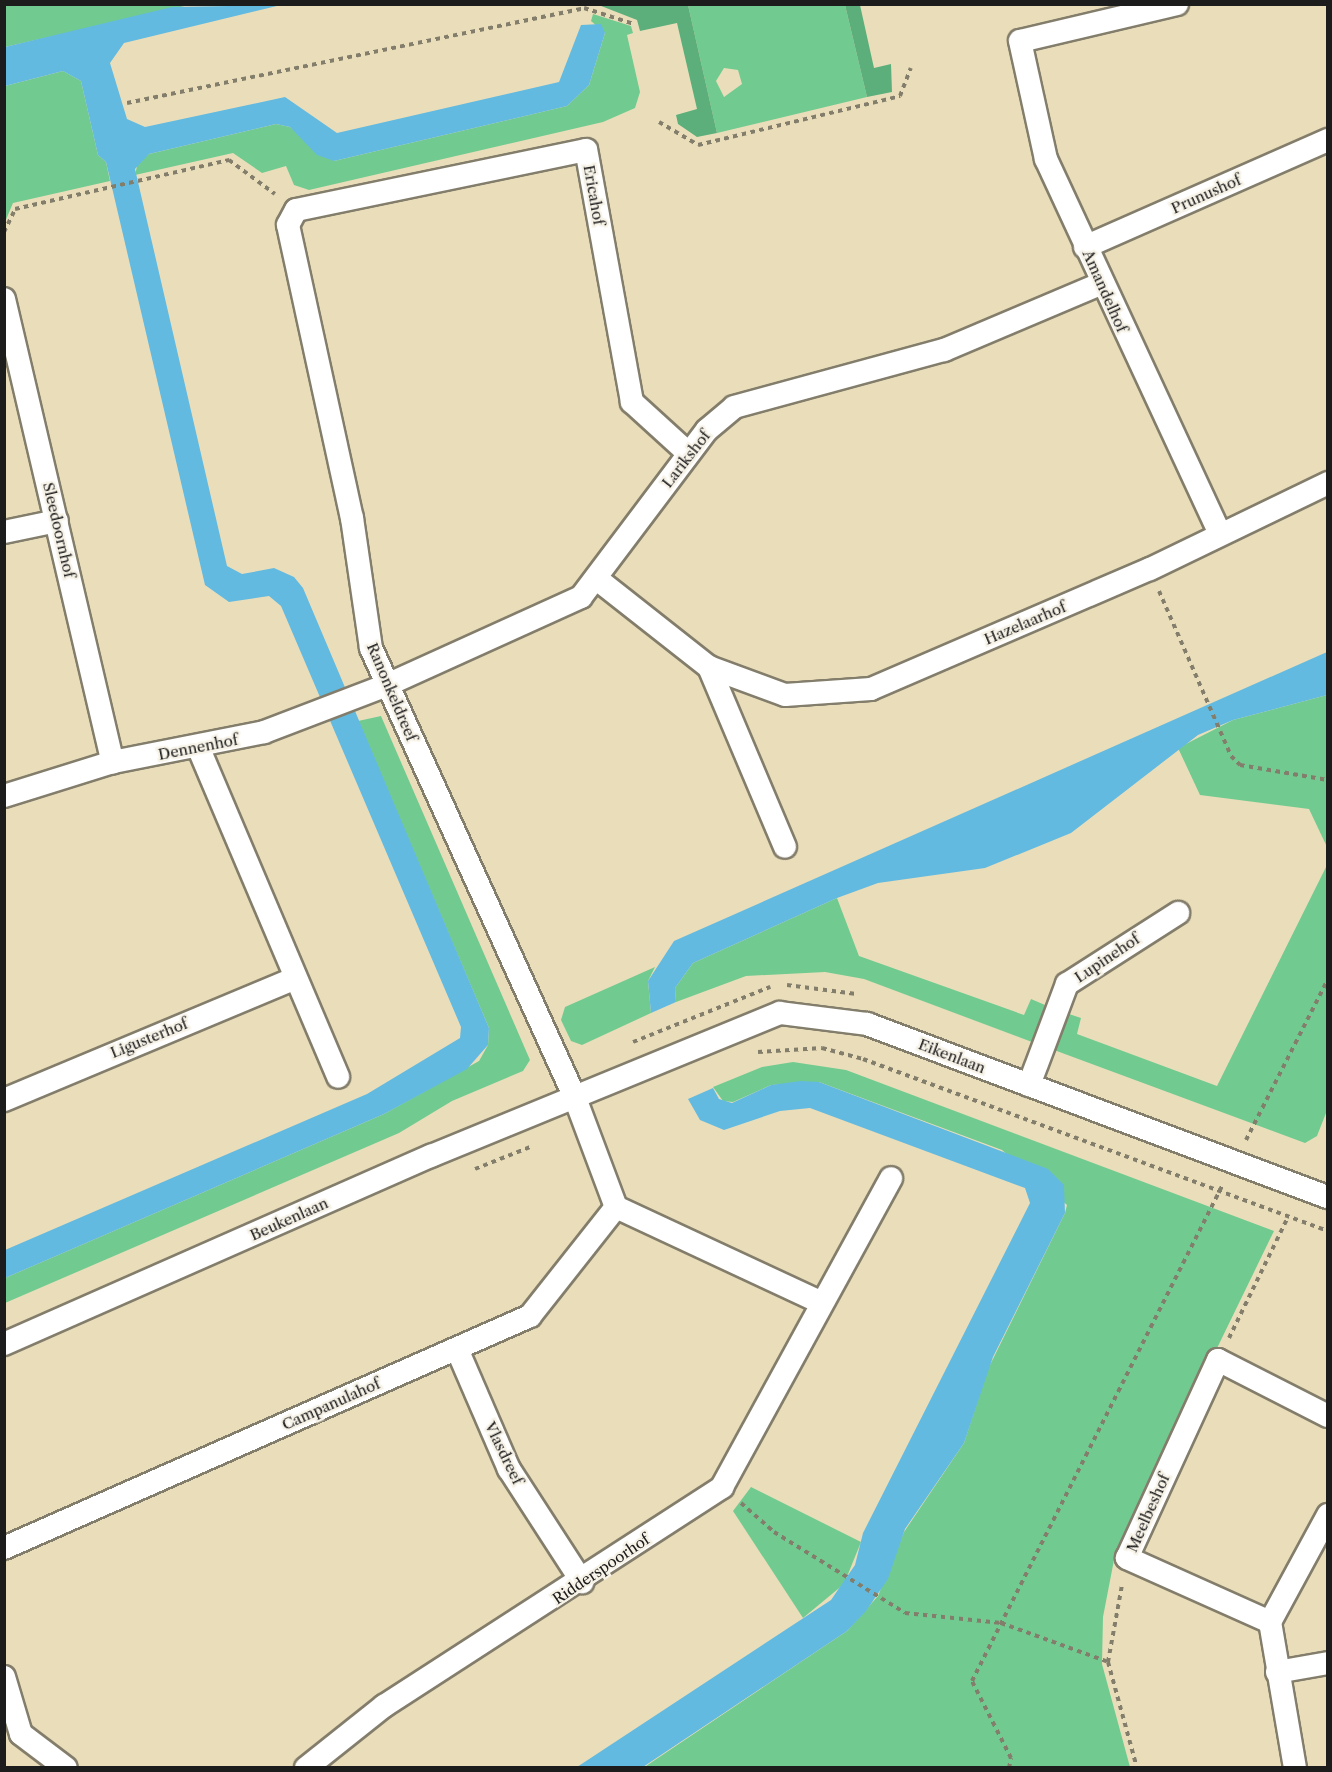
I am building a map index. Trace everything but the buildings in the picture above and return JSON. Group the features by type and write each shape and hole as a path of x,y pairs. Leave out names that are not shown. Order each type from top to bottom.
{"street":[{"name":"Amandelhof","path":"1177,4 1020,41 1046,159 1100,284 1219,531"},
{"name":"Prunushof","path":"1085,248 1328,140"},
{"name":"Ericahof","path":"292,217 586,150 632,402 688,453"},
{"name":"Ranonkeldreef","path":"292,217 352,518 371,648 575,1098"},
{"name":"Larikshof","path":"387,685 581,597 597,579 688,453 734,407 944,350 1100,284"},
{"name":"Sleedoornhof","path":"4,299 113,762"},
{"name":"Hazelaarhof","path":"597,579 710,667 784,694 871,689 1150,568 1219,531 1328,483"},
{"path":"4,532 57,521"},
{"name":"Hazelaarhof","path":"710,667 785,846"},
{"name":"Dennenhof","path":"4,796 113,762 199,749 317,712 356,695 387,685"},
{"path":"199,749 338,1077"},
{"name":"Lupinehof","path":"1029,1084 1067,984 1178,914"},
{"name":"Ligusterhof","path":"4,1100 295,978"},
{"name":"Eikenlaan","path":"575,1098 780,1013 867,1024 1233,1161 1326,1190"},
{"path":"575,1098 616,1207 822,1303"},
{"name":"Beukenlaan","path":"4,1344 575,1098"},
{"name":"Ridderspoorhof","path":"306,1767 384,1706 582,1582 722,1487 891,1178"},
{"name":"Campanulahof","path":"4,1548 530,1316 616,1207"},
{"name":"Vlasdreef","path":"457,1349 508,1469 582,1582"},
{"path":"1218,1360 1328,1416"},
{"name":"Meelbeshof","path":"1218,1360 1127,1558 1270,1622"},
{"path":"1295,1767 1270,1622 1328,1515"},
{"path":"1277,1672 1328,1663"},
{"path":"4,1677 21,1734 66,1767"}],"path":[{"path":"127,103 585,8 634,24"},
{"path":"659,122 699,145 900,96 910,68"},
{"path":"4,232 15,209 229,160 292,217"},
{"path":"1150,568 1219,730 1240,765 1328,780"},
{"path":"1009,1767 1011,1758 972,1681 1220,1191 1233,1161 1328,980"},
{"path":"753,1053 822,1048 863,1059 1328,1231"},
{"path":"1218,1360 1288,1217"},
{"path":"722,1487 774,1532 905,1613 1001,1623 1108,1662"},
{"path":"1127,1558 1108,1662 1137,1767"}],"green space":[{"path":"596,4 688,5 717,133 697,137 678,124 676,115 697,109 677,23 640,31 637,20"},
{"path":"4,5 189,5 5,47"},
{"path":"688,5 845,5 867,97 717,133","holes":["724,68 738,70 742,84 724,97 716,81"]},
{"path":"845,5 860,5 874,68 891,64 892,92 867,97"},
{"path":"593,14 631,26 633,33 627,35 640,92 635,108 603,122 309,190 294,185 286,166 262,173 233,153 135,175 138,162 149,154 276,124 290,127 334,161 567,106 589,85 605,33 591,21"},
{"path":"63,71 81,81 98,155 106,162 110,181 13,203 5,222 5,86"},
{"path":"1327,695 1327,847 1309,809 1200,795 1178,748 1233,720"},
{"path":"381,716 530,1060 523,1071 452,1101 399,1133 5,1303 5,1278 384,1114 479,1061 488,1045 489,1028 358,721"},
{"path":"1327,865 1328,1108 1317,1136 1305,1143 1054,1050 1066,1013 1081,1018 1077,1034 1217,1086"},
{"path":"837,898 859,956 1024,1015 1031,999 1045,1005 1032,1042 864,979 825,972 746,976 676,1002 675,988 693,963"},
{"path":"655,967 648,981 651,1013 582,1045 571,1041 561,1020 565,1007"},
{"path":"793,1062 846,1070 1274,1231 1114,1560 1103,1617 1102,1664 1130,1767 643,1768 847,1631 878,1596 904,1532 964,1443 988,1369 1067,1205 1002,1150 819,1082 771,1085 733,1102 723,1101 713,1087 762,1067"},
{"path":"751,1487 861,1542 844,1584 803,1618 733,1511"}],"water":[{"path":"281,5 124,43 110,63 127,119 145,127 285,97 337,133 559,82 581,25 601,24 605,33 589,85 567,106 334,161 317,155 290,127 276,124 149,154 135,169 227,566 242,574 274,568 294,577 303,588 489,1028 488,1045 467,1069 384,1114 5,1278 5,1250 367,1094 460,1038 461,1027 281,606 269,596 229,602 205,585 106,162 98,155 81,81 63,71 5,86 5,47 172,7"},
{"path":"1327,652 1327,695 1233,720 1198,735 1071,833 985,868 878,883 837,898 693,963 675,988 676,1002 651,1013 648,981 674,941"},
{"path":"801,1081 819,1082 1048,1169 1064,1185 1065,1213 993,1357 964,1443 905,1529 888,1579 866,1611 847,1631 643,1767 577,1767 831,1600 855,1565 863,1533 1030,1203 1025,1188 810,1108 780,1111 724,1130 700,1120 688,1099 713,1088 719,1099 732,1103 771,1085"}]}
